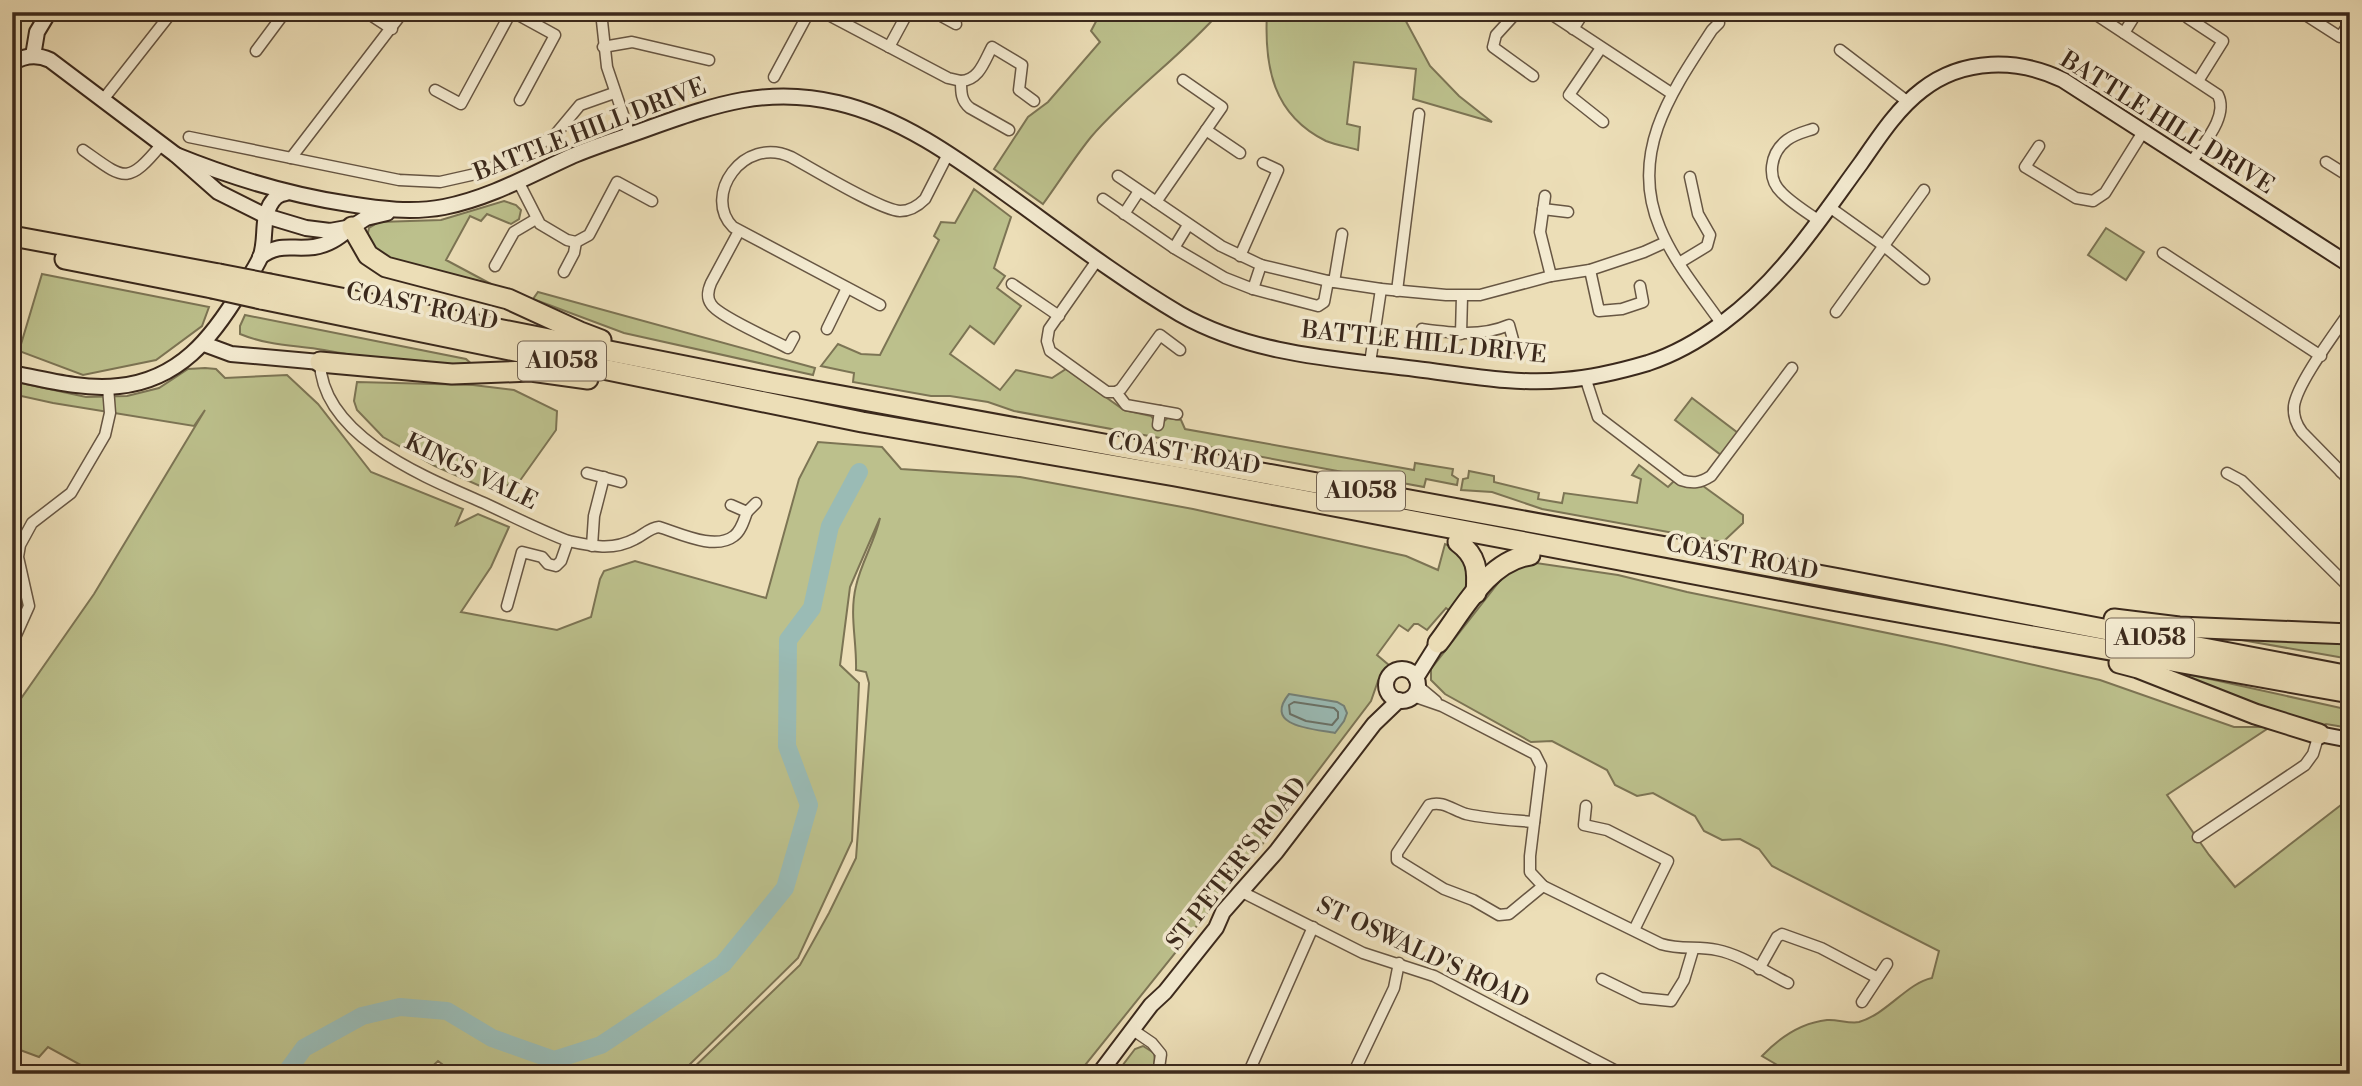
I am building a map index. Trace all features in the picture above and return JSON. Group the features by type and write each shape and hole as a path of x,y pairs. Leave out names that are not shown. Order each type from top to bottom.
{"highway":[{"path":"352,227 368,255 386,267 508,299 580,332 609,342 771,383"},
{"name":"COAST ROAD","path":"12,236 266,291 2350,676"},
{"name":"COAST ROAD","path":"12,249 215,281"},
{"name":"COAST ROAD","path":"266,291 862,422 1175,476 1837,601 2350,693"},
{"path":"320,362 452,374 542,372 862,422"},
{"path":"1175,476 1458,542 1837,601"},
{"path":"1458,542 1469,551 1476,562 1476,593"},
{"path":"1433,649 1476,593 1506,562 1530,555"},
{"path":"1950,600 2179,627 2350,634"},
{"path":"1955,622 2138,668 2255,714 2319,734"}],"street":[{"path":"12,62 21,57 33,56 37,32 49,12"},
{"path":"102,101 172,12"},
{"path":"256,51 285,12"},
{"path":"366,12 392,29"},
{"path":"291,158 403,12"},
{"path":"435,90 461,104 512,12 555,35 520,100"},
{"path":"601,12 603,47 614,93 629,135"},
{"path":"774,77 809,12"},
{"path":"823,12 948,78 961,81 967,81 977,74 992,47 1023,65 1019,90 1034,101"},
{"path":"889,47 908,12"},
{"path":"934,12 956,24"},
{"path":"1517,12 1496,35 1493,47 1533,76"},
{"path":"1548,12 1671,93"},
{"path":"1573,29 1584,12"},
{"path":"2092,12 2218,96 2222,106 2220,117 2191,163"},
{"path":"2124,33 2137,12"},
{"path":"2301,12 2340,37 2350,22"},
{"path":"2188,18 2223,41 2198,81"},
{"path":"1719,23 1671,93 1658,122 1648,169 1650,197 1666,242 1721,323"},
{"path":"603,47 632,42 709,60"},
{"path":"1601,48 1569,95 1603,122"},
{"path":"1840,50 1908,102"},
{"name":"BATTLE HILL DRIVE","path":"33,56 56,64 176,155 218,192 266,216 323,231 352,227 373,216 399,210"},
{"name":"BATTLE HILL DRIVE","path":"176,155 245,181 304,197 399,210 427,209 493,193 580,153 723,103 748,98 787,96 833,102 864,111 948,154 1182,315 1237,339 1300,354 1370,363 1517,381 1564,380 1617,371 1660,358 1675,352 1721,323 1753,297 1777,272 1908,102 1931,84 1963,69 2000,64 2024,66 2063,80 2350,265"},
{"path":"1156,202 1222,107 1183,80"},
{"path":"961,81 961,96 965,104 1009,130"},
{"path":"189,138 399,180 424,183 453,181 480,173 521,155 555,135 580,105 614,93"},
{"path":"1397,290 1419,114"},
{"path":"1813,129 1785,141 1771,167 1773,180 1780,192 1818,220"},
{"path":"1206,130 1240,153"},
{"path":"2039,146 2025,167 2076,198 2093,201 2105,193 2143,132"},
{"path":"83,150 113,171 130,174 139,170 161,145"},
{"path":"880,305 739,230 725,217 722,199 725,187 737,167 751,155 770,151 784,154 886,207 899,211 913,208 925,200 948,154"},
{"path":"2326,162 2350,177"},
{"path":"1240,256 1278,170 1263,163"},
{"path":"1118,176 1188,225 1240,256 1261,265 1331,282 1381,289 1480,295 1551,276 1590,270 1666,242"},
{"path":"1679,263 1707,246 1710,235 1698,215 1690,177"},
{"path":"518,181 536,219 545,228 576,242 581,242 589,235 612,179 652,201"},
{"path":"1836,312 1924,190"},
{"path":"1124,214 1139,191"},
{"path":"12,373 85,387 108,387 158,376 184,360 204,344 220,325 260,257 266,216 276,197 286,193"},
{"path":"1545,196 1541,232 1551,276"},
{"path":"260,257 279,247 309,248 325,245 352,227 337,208 304,197"},
{"path":"1102,199 1174,248 1225,278 1253,289 1318,306 1324,302 1331,282 1342,234"},
{"path":"1828,206 1924,279"},
{"path":"1543,209 1568,212"},
{"path":"495,266 514,232 536,219"},
{"path":"1174,248 1188,225"},
{"path":"739,230 711,283 709,301 718,311 788,348 794,337"},
{"path":"564,272 574,253 576,242"},
{"path":"2163,253 2321,356"},
{"path":"1098,259 1049,329 1047,341 1051,351 1107,392 1116,392 1121,389 1160,335 1180,350"},
{"path":"1253,289 1261,265"},
{"path":"1590,270 1599,311 1622,309 1643,302 1640,286"},
{"path":"1012,284 1059,316"},
{"path":"827,330 847,288"},
{"path":"1370,363 1381,289"},
{"path":"1461,334 1462,296"},
{"path":"2350,311 2299,390 2294,403 2295,416 2302,432 2346,468 2350,481"},
{"path":"1422,330 1461,334 1492,332 1509,325 1515,347"},
{"path":"204,344 231,354 320,362"},
{"name":"KINGS VALE","path":"320,362 325,390 338,410 379,450 434,482 568,541 592,546 621,546 659,527 705,540 719,541 733,537 740,529 747,512 756,503"},
{"path":"1585,377 1598,417 1681,480 1690,483 1703,481 1711,476 1792,368"},
{"path":"12,644 29,606 18,557 20,545 32,523 71,493 105,435 110,413 108,387"},
{"path":"1116,392 1126,405 1177,414"},
{"path":"1158,425 1160,411"},
{"path":"2227,472 2242,481 2350,588"},
{"path":"587,473 621,482"},
{"path":"592,546 594,516 604,477"},
{"path":"731,505 747,512"},
{"name":"KINGS VALE","path":"508,606 523,552 542,557 548,564 556,566 561,561 568,541"},
{"name":"ST PETER'S ROAD","path":"1100,1074 1151,1005 1165,992 1216,928 1223,912 1242,892 1374,724 1407,687 1433,649"},
{"path":"1407,687 1535,754 1541,766 1530,872 1543,886 1661,944 1676,948 1726,952 1788,983"},
{"path":"2198,837 2305,765 2319,734 2350,740"},
{"path":"1534,822 1465,813 1433,803 1396,853 1397,860 1444,889 1473,900 1499,915 1509,914 1543,886"},
{"path":"1586,806 1584,825 1606,830 1668,861 1634,930"},
{"name":"ST OSWALD'S ROAD","path":"1242,892 1363,953 1434,976 1622,1074"},
{"path":"1248,1074 1313,927"},
{"path":"1759,969 1777,937 1782,934 1821,948 1876,977"},
{"path":"1602,979 1641,998 1671,1001 1684,980 1693,950"},
{"path":"1353,1074 1394,988 1399,963"},
{"path":"1861,1002 1886,964"},
{"path":"1133,1030 1152,1043 1161,1054 1159,1068 1154,1074"},
{"path":"1684,1074 1691,1074"}],"green space":[{"path":"1101,12 1220,12 1091,137 1043,204 994,169 1028,117 1048,102 1100,42 1091,31"},
{"path":"1267,12 1401,12 1430,66 1459,96 1492,122 1413,99 1416,69 1354,62 1347,124 1360,127 1358,150 1326,141 1294,118 1283,103 1270,70"},
{"path":"974,189 1011,217 994,268 1005,276 997,288 1021,306 994,344 970,326 950,354 1000,390 1016,370 1052,378 1066,369 1124,410 1151,416 1155,421 1163,422 1168,418 1181,420 1185,429 1414,470 1415,463 1453,469 1452,475 1458,479 1457,485 1426,479 1424,487 1014,411 988,402 931,396 853,382 854,373 821,366 838,344 861,354 880,355 939,240 934,236 941,222 955,223"},
{"path":"504,201 521,210 519,219 511,224 487,214 481,221 470,216 446,260 491,284 388,259 374,248 367,237 369,228 379,222 441,220"},
{"path":"2106,228 2144,252 2126,280 2088,255"},
{"path":"42,274 209,307 202,326 156,360 83,375 19,351"},
{"path":"538,292 815,368 813,375 624,333 533,299"},
{"path":"245,315 466,359 474,366 399,362 261,341 240,334"},
{"path":"188,369 216,369 225,378 287,375 318,404 371,472 463,509 456,525 478,514 509,527 491,567 461,612 557,630 591,617 604,571 635,561 766,598 799,479 818,442 882,447 901,469 1020,477 1193,509 1406,556 1438,570 1445,544 1460,550 1472,584 1450,611 1446,608 1427,630 1414,624 1408,631 1399,625 1377,655 1390,666 1378,681 1371,701 1261,846 1078,1074 687,1074 800,965 856,858 869,683 866,672 856,670 853,607 858,577 880,518 850,587 840,665 859,683 852,841 798,958 680,1074 455,1074 438,1061 424,1074 97,1074 48,1047 39,1057 12,1047 12,706 15,707 94,594 205,410 194,426 12,394 12,381 86,397 127,396 159,388"},
{"path":"357,382 473,385 514,390 557,411 556,430 519,482 489,490 435,466 383,437 357,410 354,401"},
{"path":"1692,398 1738,433 1721,455 1675,420"},
{"path":"1639,465 1668,487 1674,481 1686,487 1703,486 1743,515 1743,523 1723,542 1542,509 1492,492 1461,490 1463,479 1468,478 1469,471 1494,476 1494,482 1539,493 1538,499 1562,503 1564,493 1637,503 1641,479 1632,475"},
{"path":"1522,561 1618,575 1687,592 1946,645 2100,680 2234,727 2270,727 2167,795 2235,887 2350,798 2350,1074 1776,1074 1779,1066 1762,1056 1783,1037 1817,1022 1859,1022 1869,1018 1914,986 1932,978 1939,951 1772,866 1759,849 1740,839 1722,840 1704,831 1695,816 1653,793 1637,796 1615,785 1607,770 1552,741 1531,742 1445,694 1431,680 1431,669 1502,578"},
{"path":"2195,636 2350,642 2350,659 2236,639"},
{"path":"2178,672 2350,710 2350,728 2326,724 2316,728 2176,677"},
{"path":"1143,1046 1154,1053 1154,1064 1148,1074 1116,1074 1135,1049"}],"water":[{"path":"1289,694 1337,702 1344,706 1347,713 1344,721 1335,733 1294,724 1286,720 1282,713 1282,705"}],"waterway":[{"path":"285,1074 304,1048 362,1016 400,1007 447,1011 492,1038 554,1060 601,1045 723,964 785,888 809,805 787,746 788,640 812,608 830,526 859,472"}]}
